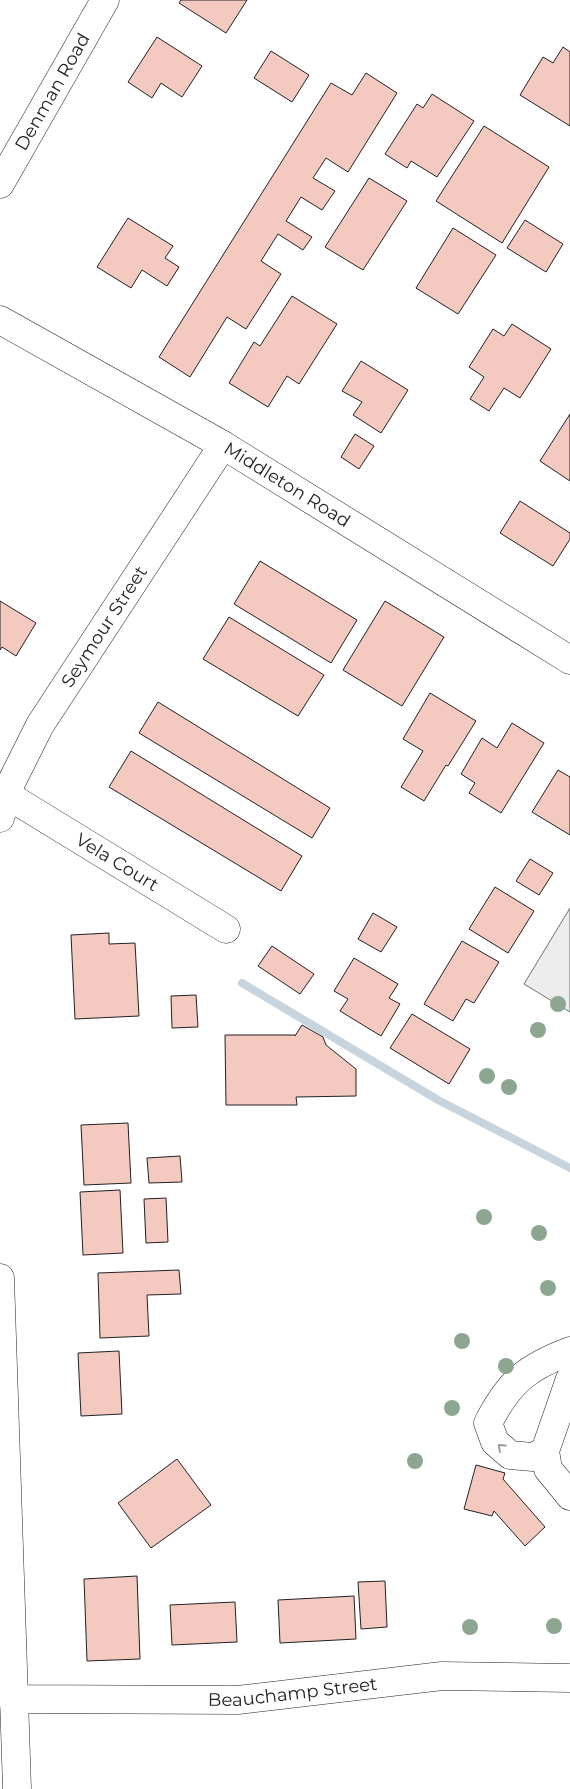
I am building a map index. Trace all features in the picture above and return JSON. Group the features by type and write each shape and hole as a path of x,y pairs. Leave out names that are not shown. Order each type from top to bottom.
{"street":[{"name":"Denman Road","path":"0,184 105,0"},
{"name":"Middleton Road","path":"0,320 223,445 570,660"},
{"name":"Seymour Street","path":"4,806 11,783 40,725 223,445"},
{"name":"Vela Court","path":"4,806 226,929"},
{"path":"0,1278 7,1695 17,1789"},
{"path":"545,1451 533,1457 510,1455 495,1442 488,1424 500,1400 519,1377 553,1357 570,1351"},
{"path":"570,1379 545,1451 548,1468 570,1496"},
{"name":"Beauchamp Street","path":"7,1695 238,1700 442,1676 570,1678"}],"shaded area":[{"path":"570,908 570,1012 524,984"}],"building":[{"path":"181,0 247,0 226,33 179,3"},
{"path":"157,37 202,66 182,97 161,83 152,98 128,82"},
{"path":"563,47 570,52 570,126 520,95 543,57 553,63"},
{"path":"271,51 309,75 292,102 254,78"},
{"path":"366,73 397,93 348,172 326,158 313,178 335,191 322,210 301,197 286,221 312,237 303,250 278,234 261,261 281,274 246,329 227,317 190,377 159,357 331,83 352,95"},
{"path":"432,94 474,121 437,177 411,161 407,168 385,154 417,104 423,108"},
{"path":"484,126 549,167 502,243 436,201"},
{"path":"369,178 407,201 363,270 325,247"},
{"path":"128,218 173,246 165,258 179,267 167,286 142,270 131,288 97,267"},
{"path":"525,220 563,244 546,272 507,248"},
{"path":"453,228 496,255 458,314 416,288"},
{"path":"292,296 337,324 299,384 287,376 268,407 229,383 254,342 260,346"},
{"path":"512,324 551,349 520,398 504,388 489,411 470,399 484,377 469,367 493,329 504,336"},
{"path":"361,361 408,390 381,433 353,415 362,402 342,391"},
{"path":"570,414 570,481 540,461"},
{"path":"355,434 374,446 359,469 341,457"},
{"path":"520,501 570,533 570,539 553,566 500,533"},
{"path":"260,561 357,620 331,663 234,604"},
{"path":"0,601 36,623 16,656 2,647 0,650"},
{"path":"385,601 444,637 402,706 343,670"},
{"path":"229,617 324,675 298,716 203,659"},
{"path":"430,693 476,721 424,801 401,787 423,751 403,739"},
{"path":"158,702 330,808 312,838 139,733"},
{"path":"512,723 544,743 501,813 469,793 475,783 461,774 482,738 497,748"},
{"path":"131,751 302,856 281,891 109,787"},
{"path":"558,770 570,777 570,835 532,812"},
{"path":"530,859 553,873 539,895 516,881"},
{"path":"495,887 534,911 508,953 469,929"},
{"path":"373,913 397,927 381,952 358,939"},
{"path":"109,933 109,944 135,943 139,1016 75,1019 71,935"},
{"path":"462,941 499,962 474,1003 466,999 453,1021 424,1004"},
{"path":"272,946 314,974 300,994 258,966"},
{"path":"354,958 398,984 389,998 400,1004 381,1036 340,1011 348,999 334,991"},
{"path":"196,995 198,1027 172,1028 171,996"},
{"path":"412,1014 470,1049 449,1084 390,1048"},
{"path":"302,1025 323,1037 326,1045 356,1069 356,1096 296,1097 297,1105 226,1105 225,1035 295,1036"},
{"path":"128,1123 131,1183 84,1185 81,1125"},
{"path":"180,1156 182,1182 149,1183 147,1158"},
{"path":"120,1190 123,1253 83,1255 80,1192"},
{"path":"166,1198 168,1242 146,1243 144,1199"},
{"path":"179,1270 181,1294 147,1295 149,1336 100,1338 98,1273"},
{"path":"119,1351 122,1414 81,1416 78,1353"},
{"path":"177,1459 211,1505 151,1548 118,1503"},
{"path":"476,1465 505,1473 503,1479 545,1527 525,1546 494,1511 492,1516 464,1509"},
{"path":"137,1576 140,1659 87,1661 84,1579"},
{"path":"385,1581 387,1627 361,1629 358,1582"},
{"path":"354,1596 356,1639 280,1643 278,1600"},
{"path":"235,1602 237,1642 172,1645 170,1605"}],"waterway":[{"path":"242,983 438,1100 570,1168"}]}
